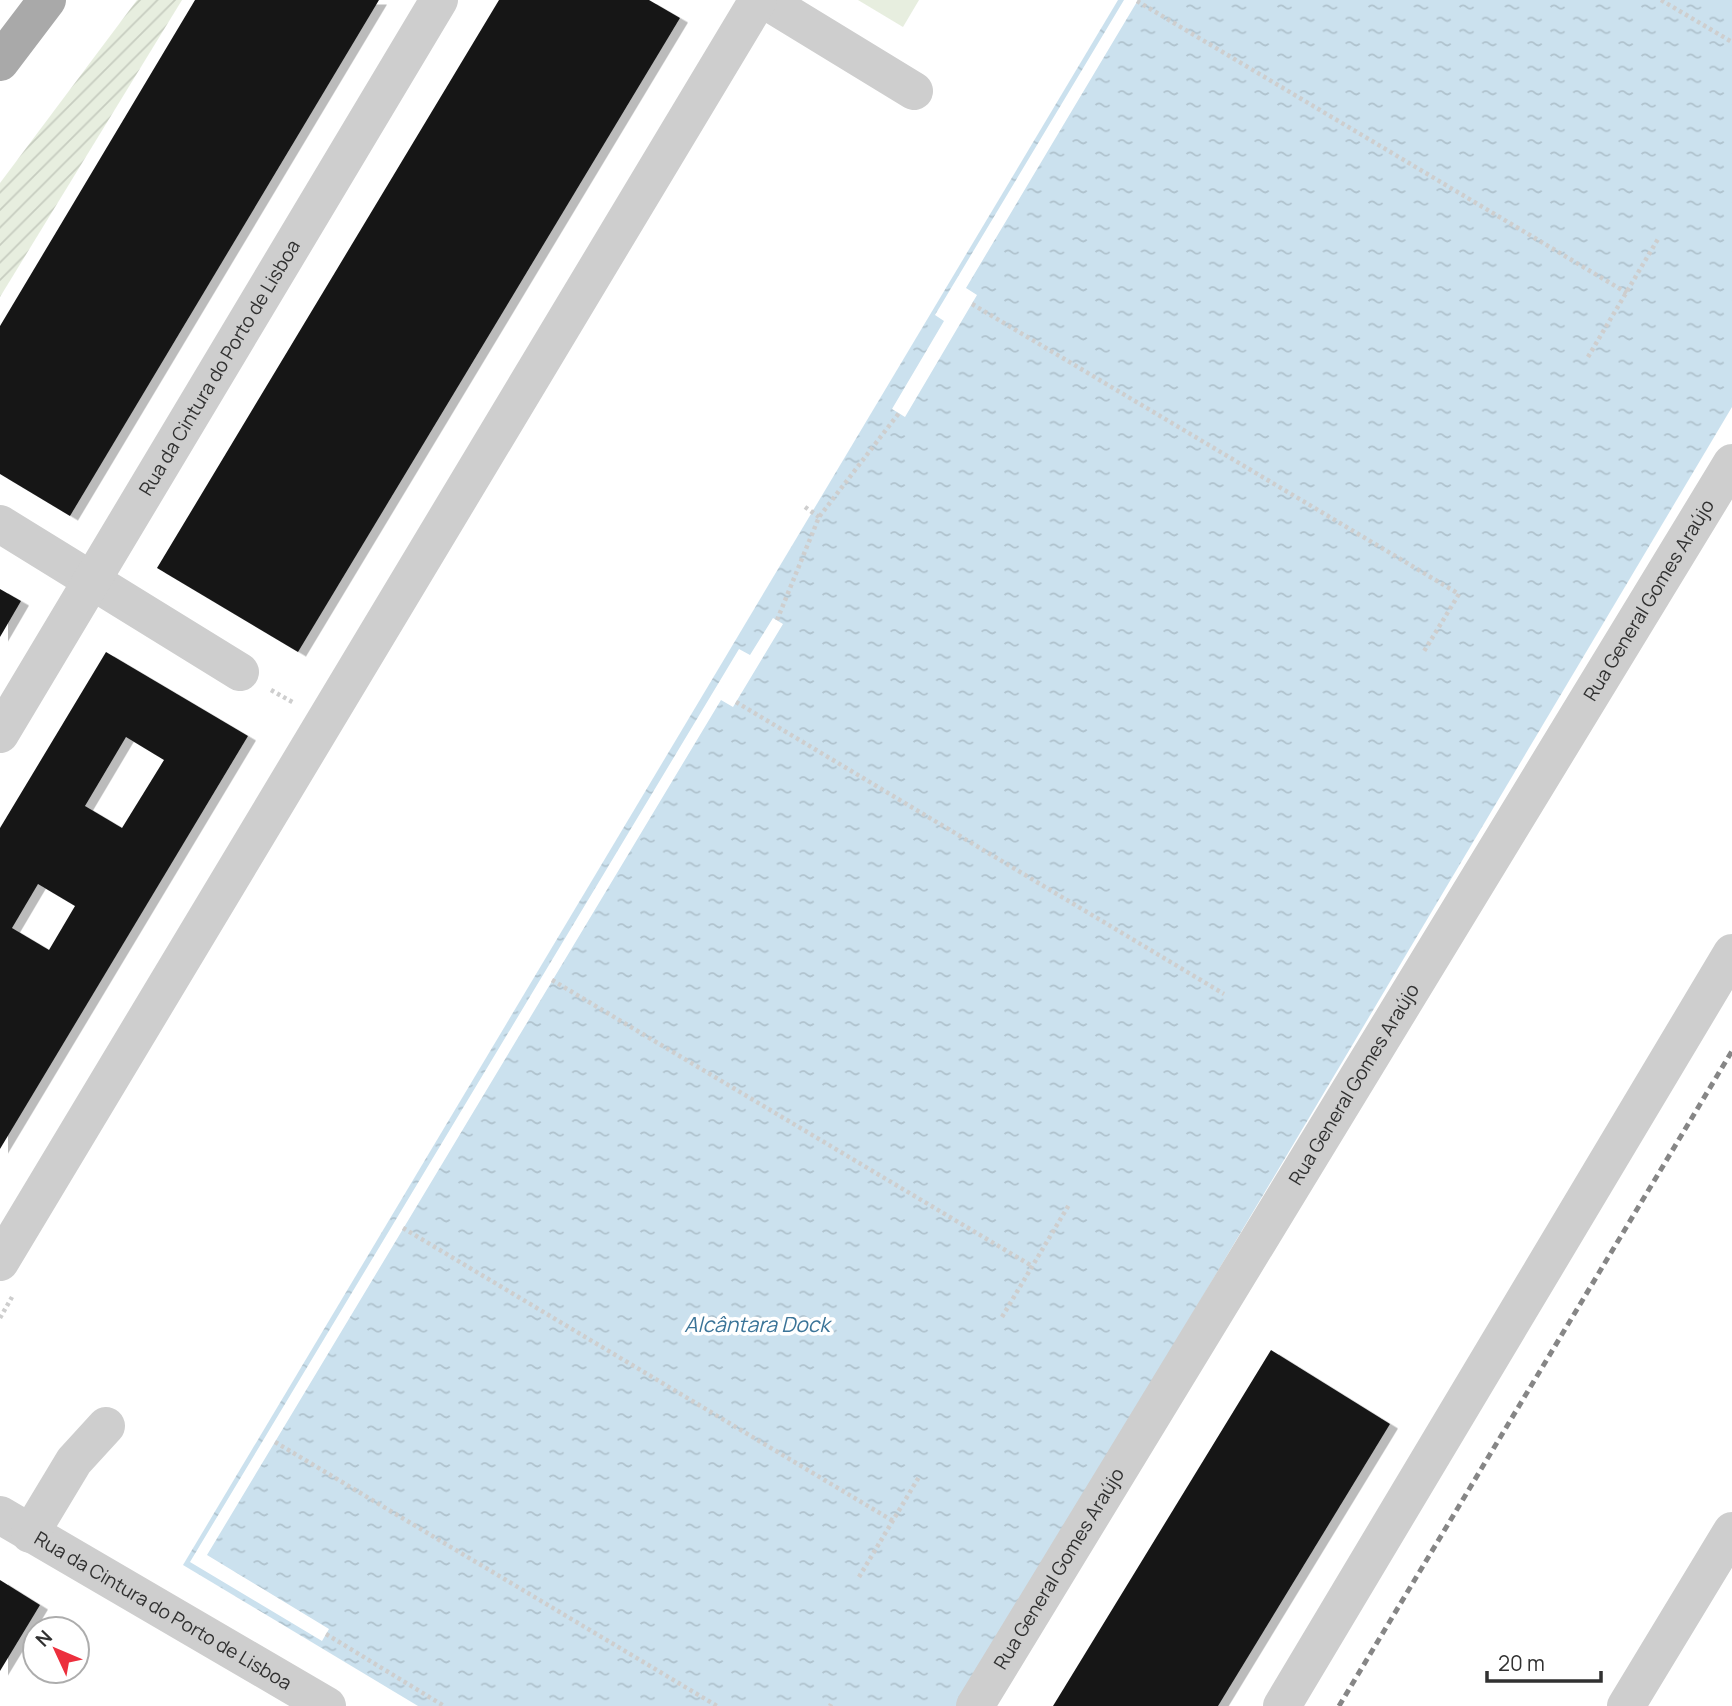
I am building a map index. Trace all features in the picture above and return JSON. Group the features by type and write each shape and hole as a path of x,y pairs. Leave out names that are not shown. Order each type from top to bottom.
{"main road":[{"path":"0,62 47,0"}],"street":[{"name":"Rua da Cintura do Porto de Lisboa","path":"0,734 439,0"},
{"path":"0,1262 758,0"},
{"path":"765,0 914,90"},
{"name":"Rua General Gomes Araújo","path":"975,1706 1732,463"},
{"path":"0,524 240,671"},
{"path":"1282,1706 1732,953"},
{"path":"15,1525 106,1426"},
{"name":"Rua da Cintura do Porto de Lisboa","path":"15,1525 327,1706"},
{"path":"1626,1706 1732,1532"}],"path":[{"path":"1661,0 1732,42"},
{"path":"1137,1 1627,293"},
{"path":"1588,356 1658,239"},
{"path":"972,304 1458,594 1423,653"},
{"path":"777,620 819,517 899,413"},
{"path":"805,507 819,517"},
{"path":"240,671 324,722"},
{"path":"736,702 1224,994"},
{"path":"552,980 1032,1266"},
{"path":"1002,1317 1070,1203"},
{"path":"403,1228 893,1521"},
{"path":"275,1442 717,1706"},
{"path":"859,1577 919,1477"},
{"path":"326,1634 444,1706"}],"green space":[{"path":"137,0 182,0 0,297 0,183"},
{"path":"858,0 919,0 903,27"}],"water":[{"name":"Alcântara Dock","path":"1118,0 1732,0 1732,407 959,1706 418,1706 183,1565"}],"pier":[{"path":"1124,0 1138,0 966,288 977,295 905,417 892,409 944,321 935,315"},
{"path":"773,618 783,624 733,707 721,700 207,1555 329,1629 322,1641 190,1562 739,649 750,655"}],"building":[{"path":"195,0 379,0 70,516 0,474 0,326"},
{"path":"499,0 649,0 680,18 298,652 157,568"},
{"path":"0,589 21,601 0,637"},
{"path":"106,652 248,736 0,1149 0,828","holes":["126,737 164,760 122,828 85,806","38,884 75,906 49,950 12,928"]},
{"path":"1271,1350 1390,1424 1218,1706 1053,1706"},
{"path":"0,1580 40,1605 34,1615 21,1615 21,1636 0,1671"}],"railway":[{"path":"1339,1706 1732,1051"}]}
